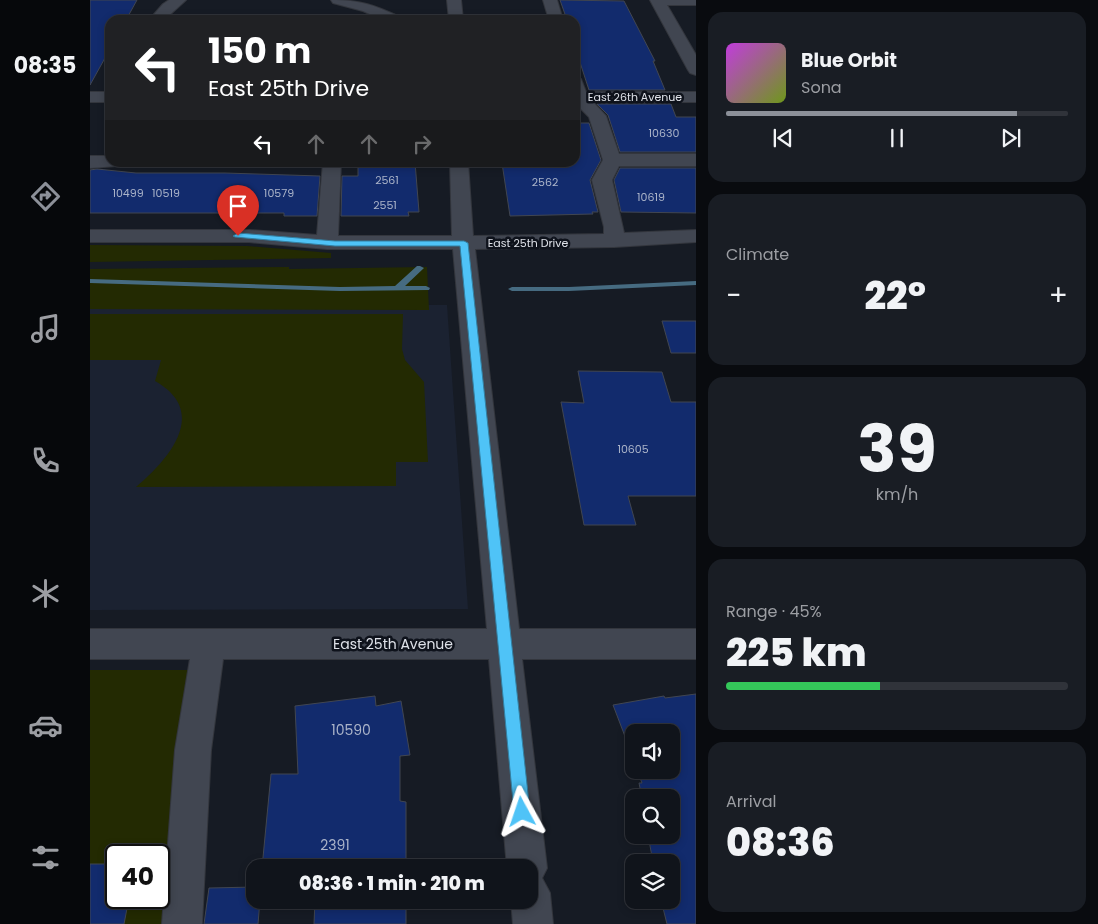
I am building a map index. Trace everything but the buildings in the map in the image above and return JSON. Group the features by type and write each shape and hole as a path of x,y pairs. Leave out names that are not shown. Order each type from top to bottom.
{"street":[{"path":"160,15 168,6 179,0"},
{"path":"338,0 368,8 384,15"},
{"path":"454,0 456,15"},
{"path":"550,0 554,15"},
{"path":"658,1 696,1"},
{"path":"658,1 689,45 696,70"},
{"name":"East 26th Avenue","path":"580,92 696,97"},
{"path":"90,97 105,97"},
{"path":"580,97 597,116 612,160 602,180 614,227 614,240"},
{"path":"612,160 696,160"},
{"path":"90,162 105,162"},
{"path":"327,243 332,167"},
{"path":"459,167 464,243 527,859"},
{"name":"East 25th Drive","path":"90,236 249,236 327,243 464,243 614,240 696,236"},
{"name":"East 25th Avenue","path":"90,644 696,644"},
{"path":"182,924 193,750 209,644"},
{"path":"532,909 533,924"}],"shaded area":[{"path":"90,304 447,305 468,609 90,610"}],"green space":[{"path":"90,245 247,246 331,253 331,258 90,262"},
{"path":"289,267 289,269 427,267 429,310 90,309 90,269"},
{"path":"90,314 403,314 402,349 405,360 424,382 428,462 396,462 396,486 136,487 161,463 179,435 182,421 180,407 171,393 155,381 161,360 90,360"},
{"path":"90,670 204,670 170,891 170,844 105,844 105,909 167,909 165,924 90,924"}],"waterway":[{"path":"397,288 420,268"},
{"path":"90,281 340,289 397,288"},
{"path":"512,289 569,289 696,283"},
{"path":"397,288 426,288"}],"route":[{"path":"238,236 335,243 464,243 522,812"}]}
